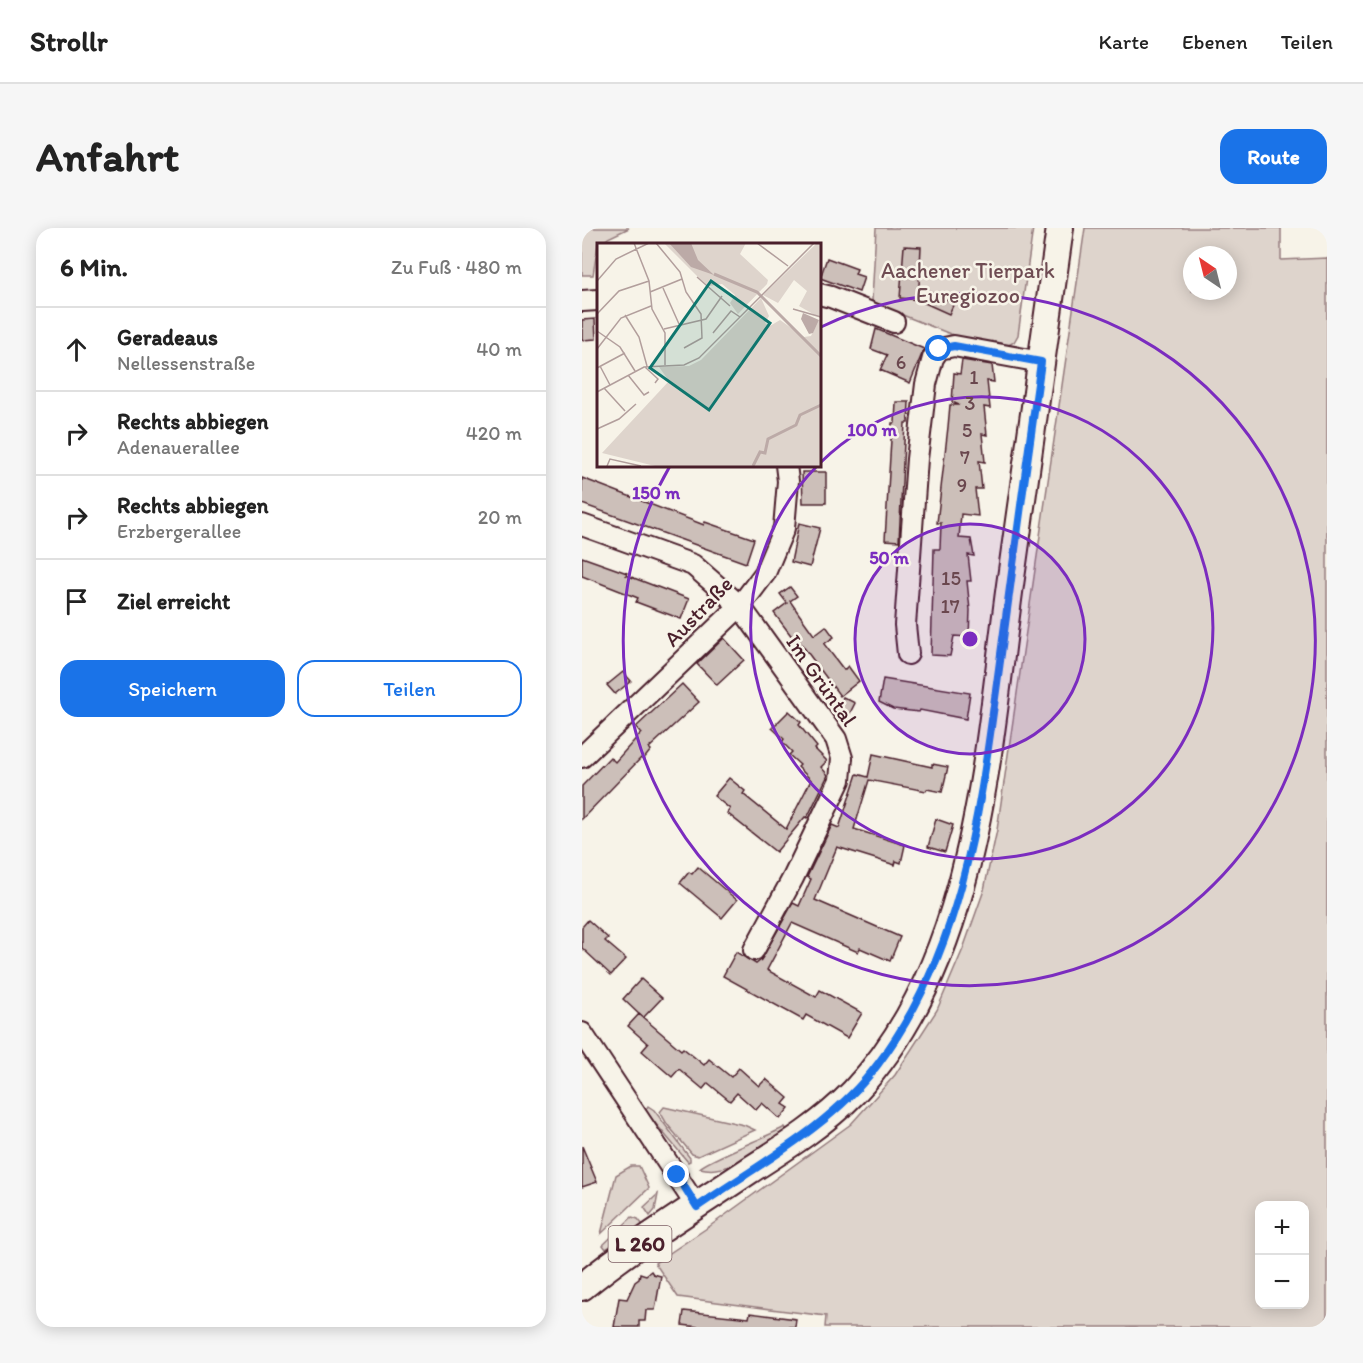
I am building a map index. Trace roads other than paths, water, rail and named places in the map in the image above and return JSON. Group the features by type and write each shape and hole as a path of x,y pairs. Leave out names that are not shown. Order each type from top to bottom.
{"main road":[{"name":"L 260","path":"582,1287 640,1244 787,1146 836,1109 878,1064 919,999 941,949 974,838 1060,228"}],"street":[{"path":"820,294 894,322"},
{"path":"582,301 597,300"},
{"path":"908,654 905,625 917,459 926,384 933,358 939,349 954,346 1041,362"},
{"name":"Austraße","path":"582,757 740,606 765,573 784,528 788,481 786,466"},
{"name":"Im Grüntal","path":"582,525 693,565 740,606 836,739 842,758 840,780 793,878 754,950"},
{"path":"582,1033 697,1207"}],"park label":[{"name":"Aachener Tierpark Euregiozoo","path":"968,282"}]}
